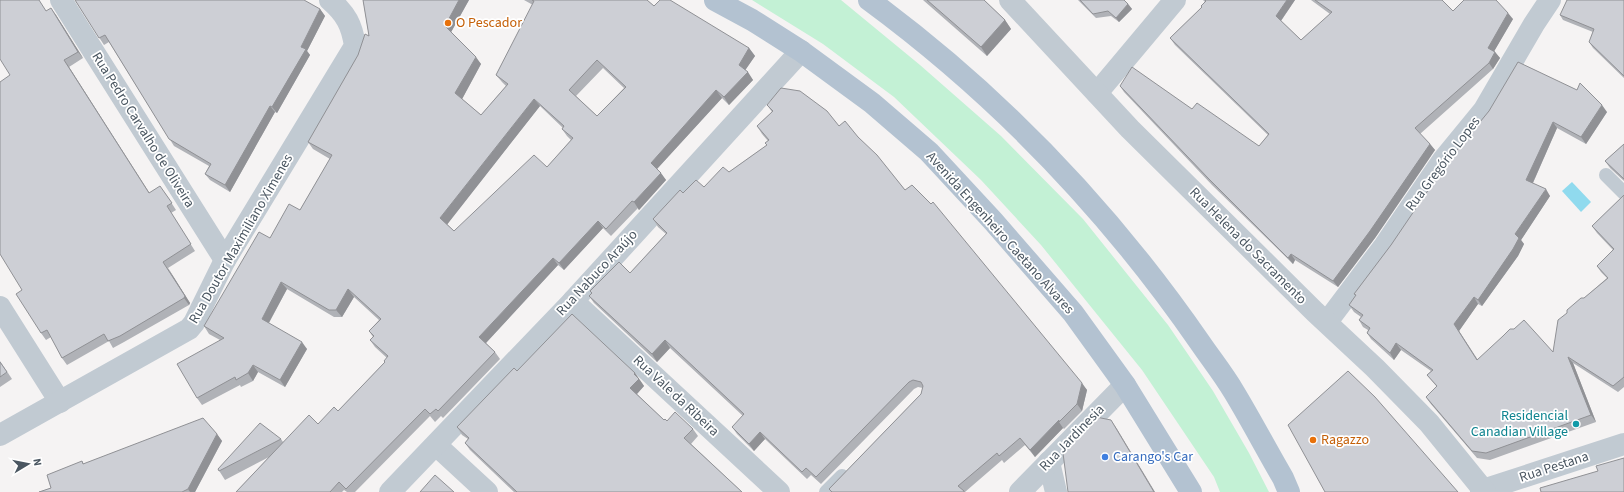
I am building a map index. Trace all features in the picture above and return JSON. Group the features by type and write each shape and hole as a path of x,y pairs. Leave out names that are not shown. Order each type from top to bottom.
{"main road":[{"name":"Avenida Engenheiro Caetano Alvares","path":"715,0 752,20 801,51 872,103 929,152 993,221 1073,314 1125,385 1191,492"},
{"path":"869,0 964,75 1034,142 1127,246 1170,300 1233,390 1289,492"}],"street":[{"name":"Rua Pedro Carvalho de Oliveira","path":"61,0 225,260"},
{"name":"Rua Doutor Maximiliano Ximenes","path":"0,435 189,329 200,313 225,260 355,46 350,23 345,15 330,0"},
{"name":"Rua Helena do Sacramento","path":"1010,0 1130,129 1429,424 1483,491"},
{"path":"1097,93 1175,0"},
{"name":"Rua Gregório Lopes","path":"1327,322 1385,245 1443,160 1484,110 1550,0"},
{"name":"Rua Nabuco Araújo","path":"390,492 573,301 801,51"},
{"name":"Rua Vale da Ribeira","path":"573,301 779,492"},
{"path":"0,307 60,402"},
{"name":"Rua Jardinesia","path":"1020,492 1125,385"},
{"name":"Rua Pestana","path":"1483,491 1624,444"},
{"path":"436,445 487,492"},
{"path":"1049,462 1056,492"}],"lane":[{"path":"1606,175 1624,193"},
{"path":"826,492 854,464"}],"green space":[{"path":"752,0 841,0 920,65 1001,136 1083,219 1168,325 1213,391 1249,453 1269,492 1220,492 1214,477 1142,370 1041,245 981,180 894,97 823,44"}],"water":[{"path":"1572,182 1591,202 1581,212 1562,191"}],"building":[{"path":"0,0 39,0 46,11 51,8 78,52 64,60 149,193 160,186 172,203 167,206 191,244 163,262 185,296 184,298 120,336 108,341 104,334 62,358 47,330 41,333 16,294 22,290 0,254 0,82 10,75 0,59"},
{"path":"75,0 304,0 320,9 301,47 306,49 272,107 270,106 225,185 205,174 211,164 169,139 105,35 99,38"},
{"path":"363,0 459,0 445,26 476,57 455,93 481,115 508,84 496,75 534,1 532,0 647,0 654,6 660,0 670,0 749,48 739,65 748,72 724,97 716,90 651,163 661,173 634,202 632,201 606,229 598,221 559,263 553,258 479,337 495,352 438,411 436,409 430,414 425,409 346,489 339,482 330,492 236,492 309,415 318,424 334,407 338,411 385,362 384,361 388,356 370,340 374,336 369,331 381,319 348,289 336,310 329,310 281,282 262,319 302,342 280,380 253,365 248,373 236,380 235,377 197,398 177,364 224,338 204,326 259,232 270,238 289,204 300,210 332,155 308,142 358,55 365,34 369,36","holes":["597,60 626,87 597,116 569,90","534,99 564,126 562,129 573,138 547,167 534,155 454,231 440,218"]},
{"path":"927,0 984,0 1005,20 981,47"},
{"path":"1080,0 1124,0 1128,4 1116,18 1108,11 1093,14"},
{"path":"1205,0 1287,0 1276,16 1301,40 1332,12 1315,0 1442,0 1453,11 1464,0 1496,0 1508,13 1488,48 1495,52 1489,63 1415,128 1430,144 1370,231 1333,281 1291,254 1288,258 1208,178 1120,86 1132,67 1192,109 1197,103 1259,146 1269,134 1170,38 1202,7 1201,6 1206,1"},
{"path":"1567,0 1624,0 1624,76 1589,42 1594,29 1560,15"},
{"path":"1518,62 1577,90 1580,83 1602,105 1581,137 1553,122 1526,180 1546,189 1515,234 1519,238 1513,249 1478,300 1474,297 1454,324 1477,360 1510,329 1514,329 1524,320 1553,352 1558,320 1581,298 1584,298 1608,278 1597,266 1614,249 1592,226 1624,195 1624,377 1613,386 1568,357 1591,415 1486,453 1472,451 1426,397 1437,386 1427,375 1433,370 1396,343 1390,353 1367,333 1370,328 1359,320 1363,315 1349,305 1356,295 1354,294 1391,245 1448,161 1489,111"},
{"path":"781,88 800,91 827,111 839,126 845,121 858,137 877,155 905,190 912,185 931,204 933,202 1082,383 1077,404 1030,450 1020,438 999,456 997,453 958,486 964,492 832,492 829,489 921,394 923,386 921,382 913,380 909,382 816,477 806,468 802,472 760,432 749,444 732,427 744,414 665,340 652,354 589,296 592,293 590,291 619,262 630,273 667,233 653,219 680,190 683,193 696,180 704,187 723,167 729,172 767,145 765,143 769,140 757,126 773,111 767,105"},
{"path":"1624,144 1624,179 1605,161"},
{"path":"572,314 635,373 634,374 639,379 630,388 664,420 665,419 667,421 675,412 693,429 684,438 742,492 517,492 465,443 469,438 457,427 514,368 517,371"},
{"path":"0,362 7,372 0,377"},
{"path":"1348,371 1375,397 1458,492 1325,492 1288,425"},
{"name":"Carango's Car","path":"1096,417 1111,420 1154,492 1068,492 1063,453"},
{"path":"203,418 217,434 188,489 182,492 39,492 51,488 47,475 82,461 83,464"},
{"path":"260,423 281,439 219,471 218,469"},
{"path":"1624,458 1624,492 1541,492 1540,488 1598,471 1596,466"},
{"path":"435,475 454,492 420,492"}],"place":[{"name":"O Pescador","path":"448,23"},
{"name":"Residencial Canadian Village","path":"1576,424"},
{"name":"Ragazzo","path":"1313,440"},
{"name":"Carango's Car","path":"1105,457"}]}
